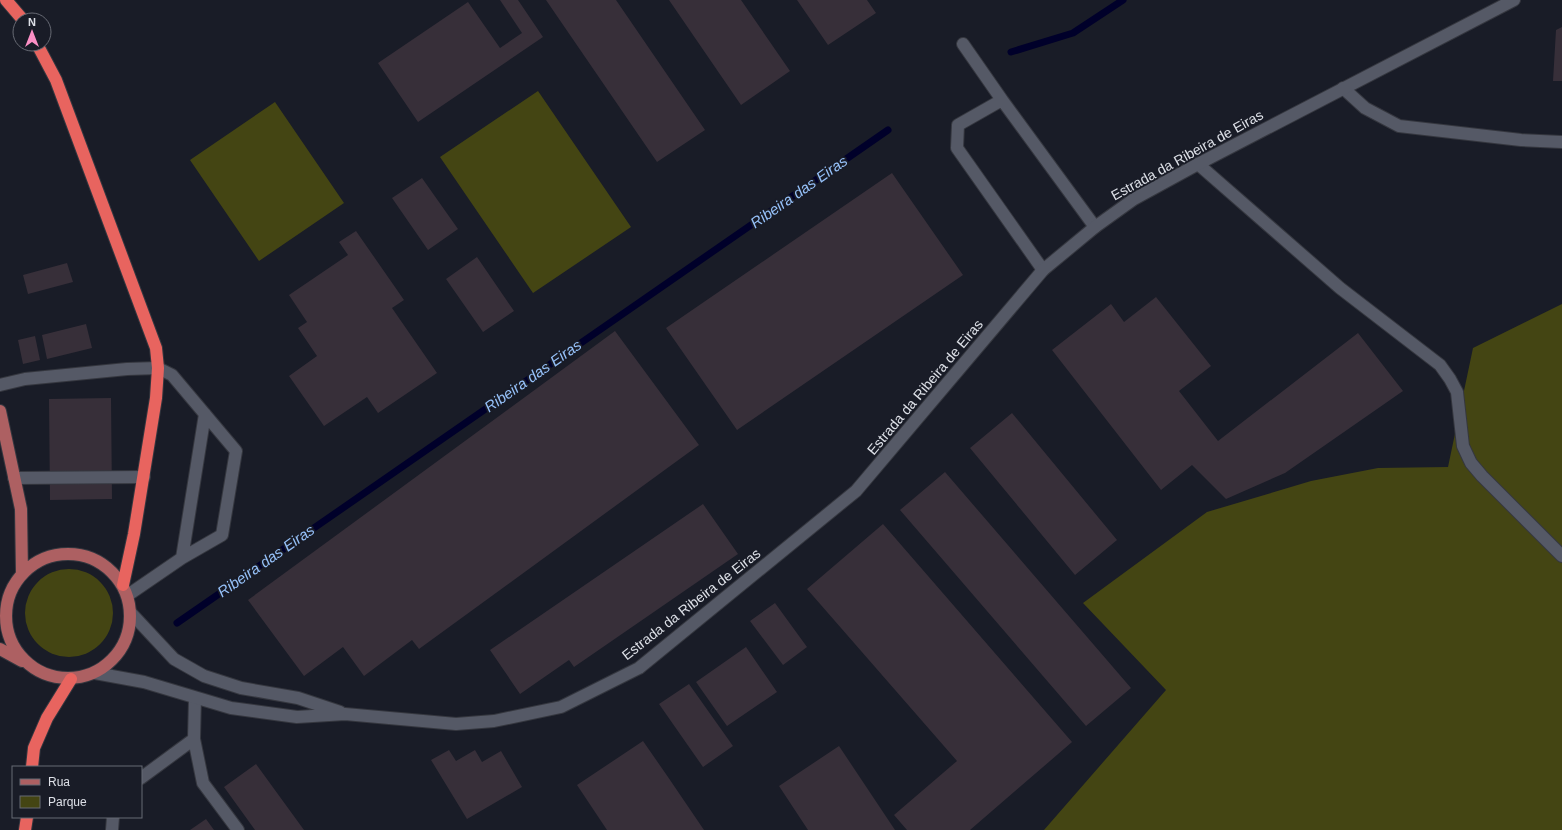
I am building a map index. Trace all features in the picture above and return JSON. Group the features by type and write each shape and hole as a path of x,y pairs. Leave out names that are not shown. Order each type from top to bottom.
{"highway":[{"path":"6,1 16,12"},
{"path":"41,52 62,95 156,348 158,368 156,398 125,590"},
{"path":"32,766 34,748 47,718 71,679"},
{"path":"25,830 27,818"}],"main road":[{"path":"0,411 21,509 22,574"},
{"path":"0,649 47,676 71,679 95,673 115,659 128,638 131,613 125,590 108,567 87,556 63,554 40,560 22,574 4,597 5,619 11,643 26,663"}],"street":[{"name":"Estrada da Ribeira de Eiras","path":"95,673 144,682 231,708 297,717 345,714 456,724 494,721 561,707 639,668 856,491 1043,270 1095,227 1134,199 1198,164 1514,0"},
{"path":"963,44 1095,227"},
{"path":"1343,88 1365,108 1399,126 1521,140 1562,142"},
{"path":"1002,100 958,125 956,148 1043,270"},
{"path":"1198,164 1340,288 1440,365 1450,378 1456,392 1463,446 1471,463 1482,476 1562,556"},
{"path":"0,385 25,379 119,370 158,368 172,375 236,452 222,535 125,590"},
{"path":"182,558 205,414"},
{"path":"14,478 144,477"},
{"name":"Estrada da Ribeira de Eiras","path":"131,613 174,659 204,676 241,688 298,698 345,714"},
{"path":"194,698 194,739 203,783 238,830"},
{"path":"142,777 194,739"},
{"path":"112,830 113,818"}],"green space":[{"path":"538,91 631,227 533,293 440,157"},
{"path":"275,102 344,203 259,261 190,160"},
{"path":"1562,304 1562,830 1044,830 1166,690 1083,603 1207,512 1311,481 1378,468 1448,467 1473,348"},
{"path":"69,569 86,573 100,582 109,596 113,613 109,630 100,644 86,653 69,657 52,653 38,644 29,630 25,613 29,596 38,582 52,573"}],"building":[{"path":"500,0 518,0 543,37 418,122 378,63 468,2 500,48 522,33"},
{"path":"546,0 616,0 705,130 657,162"},
{"path":"669,0 741,0 790,71 741,105"},
{"path":"797,0 867,0 876,13 828,45"},
{"path":"1562,27 1562,81 1553,81 1556,30"},
{"path":"892,173 963,275 737,430 666,328"},
{"path":"422,178 458,229 428,250 392,198"},
{"path":"356,231 404,300 392,308 437,373 378,413 367,397 324,426 289,376 317,356 298,328 307,322 289,295 348,255 339,242"},
{"path":"477,257 514,311 483,332 446,279"},
{"path":"67,263 73,282 28,294 23,275"},
{"path":"1156,297 1211,366 1179,391 1218,441 1358,333 1403,391 1285,473 1226,499 1192,465 1161,490 1052,350 1111,304 1124,322"},
{"path":"86,324 92,348 47,359 42,335"},
{"path":"615,331 699,445 419,649 412,640 364,676 343,647 304,676 248,600"},
{"path":"35,336 40,360 23,364 18,340"},
{"path":"111,398 112,499 50,500 49,399"},
{"path":"1012,413 1117,540 1075,575 970,448"},
{"path":"945,472 1131,688 1086,726 900,510"},
{"path":"703,504 738,554 574,667 569,660 520,694 490,650"},
{"path":"883,524 1072,742 970,830 907,830 894,815 957,761 807,589"},
{"path":"775,603 807,647 783,665 750,621"},
{"path":"746,647 777,692 727,726 696,682"},
{"path":"689,684 733,746 703,767 659,704"},
{"path":"643,741 704,830 607,830 577,785"},
{"path":"839,746 895,830 808,830 779,786"},
{"path":"449,750 456,761 475,750 482,762 501,751 522,787 467,819 431,760"},
{"path":"256,764 304,830 255,830 224,787"},
{"path":"206,819 214,830 190,830"}],"waterway":[{"name":"Ribeira das Eiras","path":"1011,52 1073,33 1123,0"},
{"name":"Ribeira das Eiras","path":"177,623 888,130"}]}
